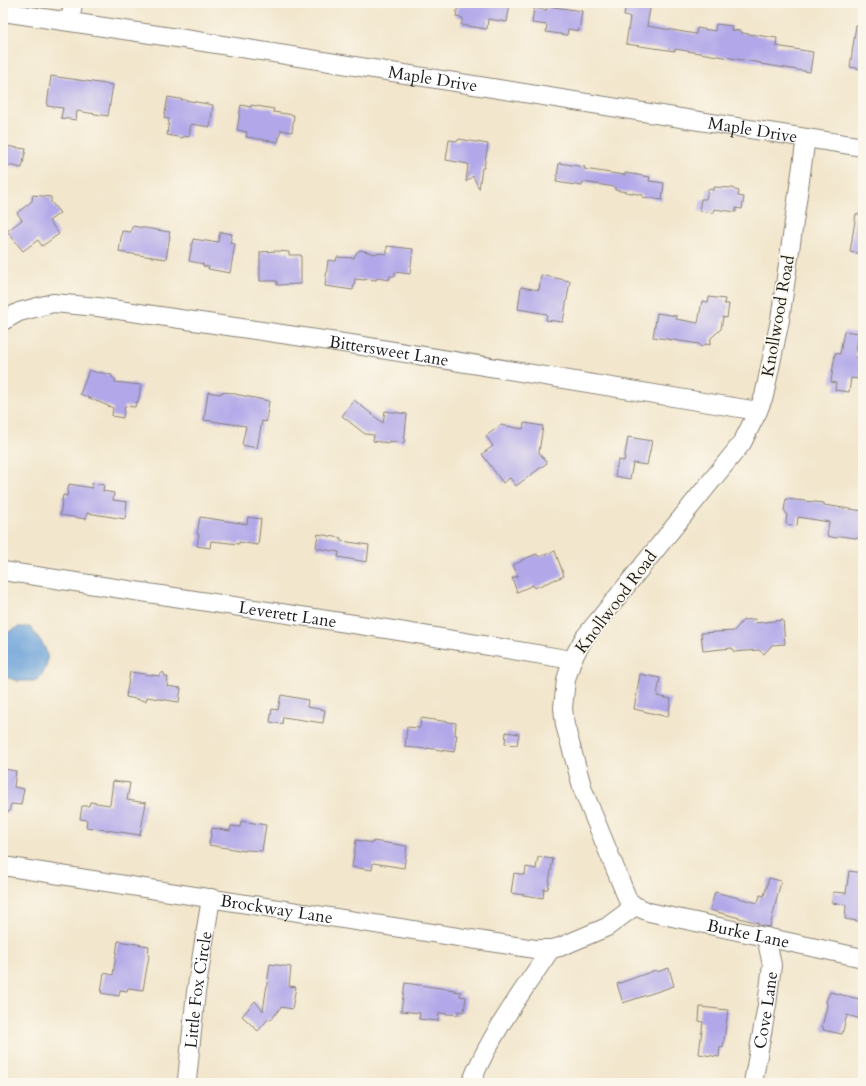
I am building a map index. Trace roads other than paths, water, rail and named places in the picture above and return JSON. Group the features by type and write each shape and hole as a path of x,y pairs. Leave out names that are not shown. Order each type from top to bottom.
{"street":[{"path":"70,22 73,3"},
{"name":"Maple Drive","path":"3,12 206,42 863,147"},
{"name":"Knollwood Road","path":"635,906 628,900 582,790 565,725 563,708 566,680 572,660 584,638 742,443 758,411 764,396 780,320 806,138"},
{"name":"Bittersweet Lane","path":"3,321 19,312 53,303 98,307 357,345 758,411"},
{"name":"Leverett Lane","path":"3,571 393,630 572,660"},
{"name":"Brockway Lane","path":"3,866 535,949 551,949"},
{"name":"Little Fox Circle","path":"187,1080 196,992 211,898"},
{"path":"471,1083 475,1072 504,1018 551,949 560,947 607,927 635,906"},
{"name":"Burke Lane","path":"635,906 649,912 863,958"},
{"name":"Cove Lane","path":"753,1083 767,1004 772,965 766,937"}],"water":[{"path":"18,627 30,627 41,641 47,653 46,666 37,681 18,681 3,676 3,635"}]}
